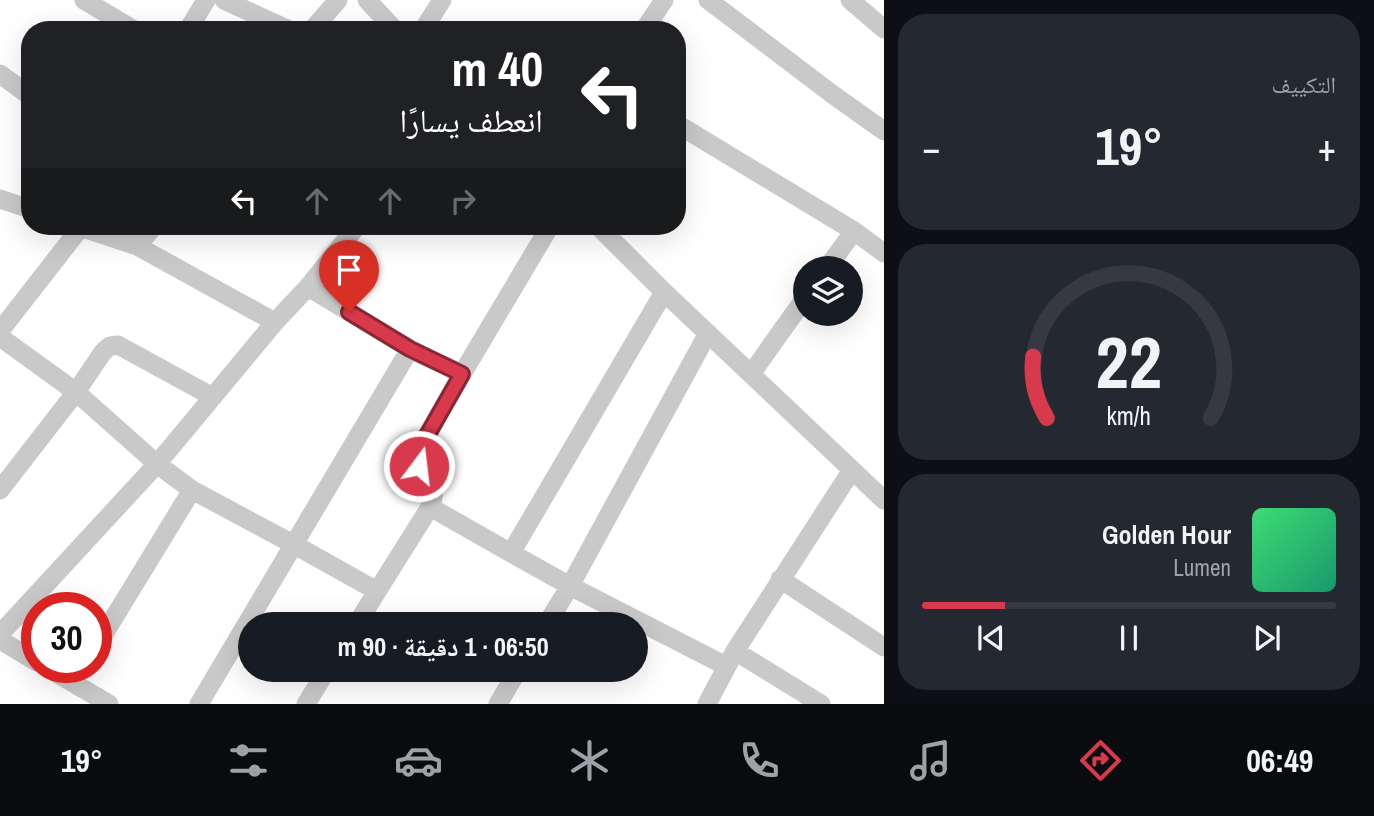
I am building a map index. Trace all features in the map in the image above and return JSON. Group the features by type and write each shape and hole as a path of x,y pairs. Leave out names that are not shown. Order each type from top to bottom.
{"street":[{"path":"83,0 119,21"},
{"path":"193,21 206,0"},
{"path":"224,0 270,21"},
{"path":"320,21 338,0"},
{"path":"367,0 387,21"},
{"path":"429,21 442,0"},
{"path":"650,21 664,0"},
{"path":"708,0 884,131"},
{"path":"850,0 884,29"},
{"path":"0,74 21,89"},
{"path":"686,129 854,231 884,253"},
{"path":"0,199 21,205"},
{"path":"836,256 854,231"},
{"path":"72,235 0,334 76,392 157,464 192,490 377,592"},
{"path":"105,235 137,246 275,322"},
{"path":"137,246 146,235"},
{"path":"0,634 157,464 350,235"},
{"path":"364,612 435,496 435,488 416,461 416,455 545,235"},
{"path":"607,235 852,470 882,493"},
{"path":"308,286 410,349 462,374"},
{"path":"511,553 664,292"},
{"path":"751,374 793,315"},
{"path":"554,612 708,333"},
{"path":"0,490 110,346 118,345 213,397"},
{"path":"199,704 410,349"},
{"path":"706,704 780,579 852,470"},
{"path":"112,621 192,490"},
{"path":"430,507 570,586 731,659 821,704"},
{"path":"780,579 884,647"},
{"path":"0,640 21,652"},
{"path":"306,704 320,682"},
{"path":"498,704 511,682"},
{"path":"87,683 109,704"}],"route":[{"path":"349,312 410,349 462,374 416,455 419,466"}]}
